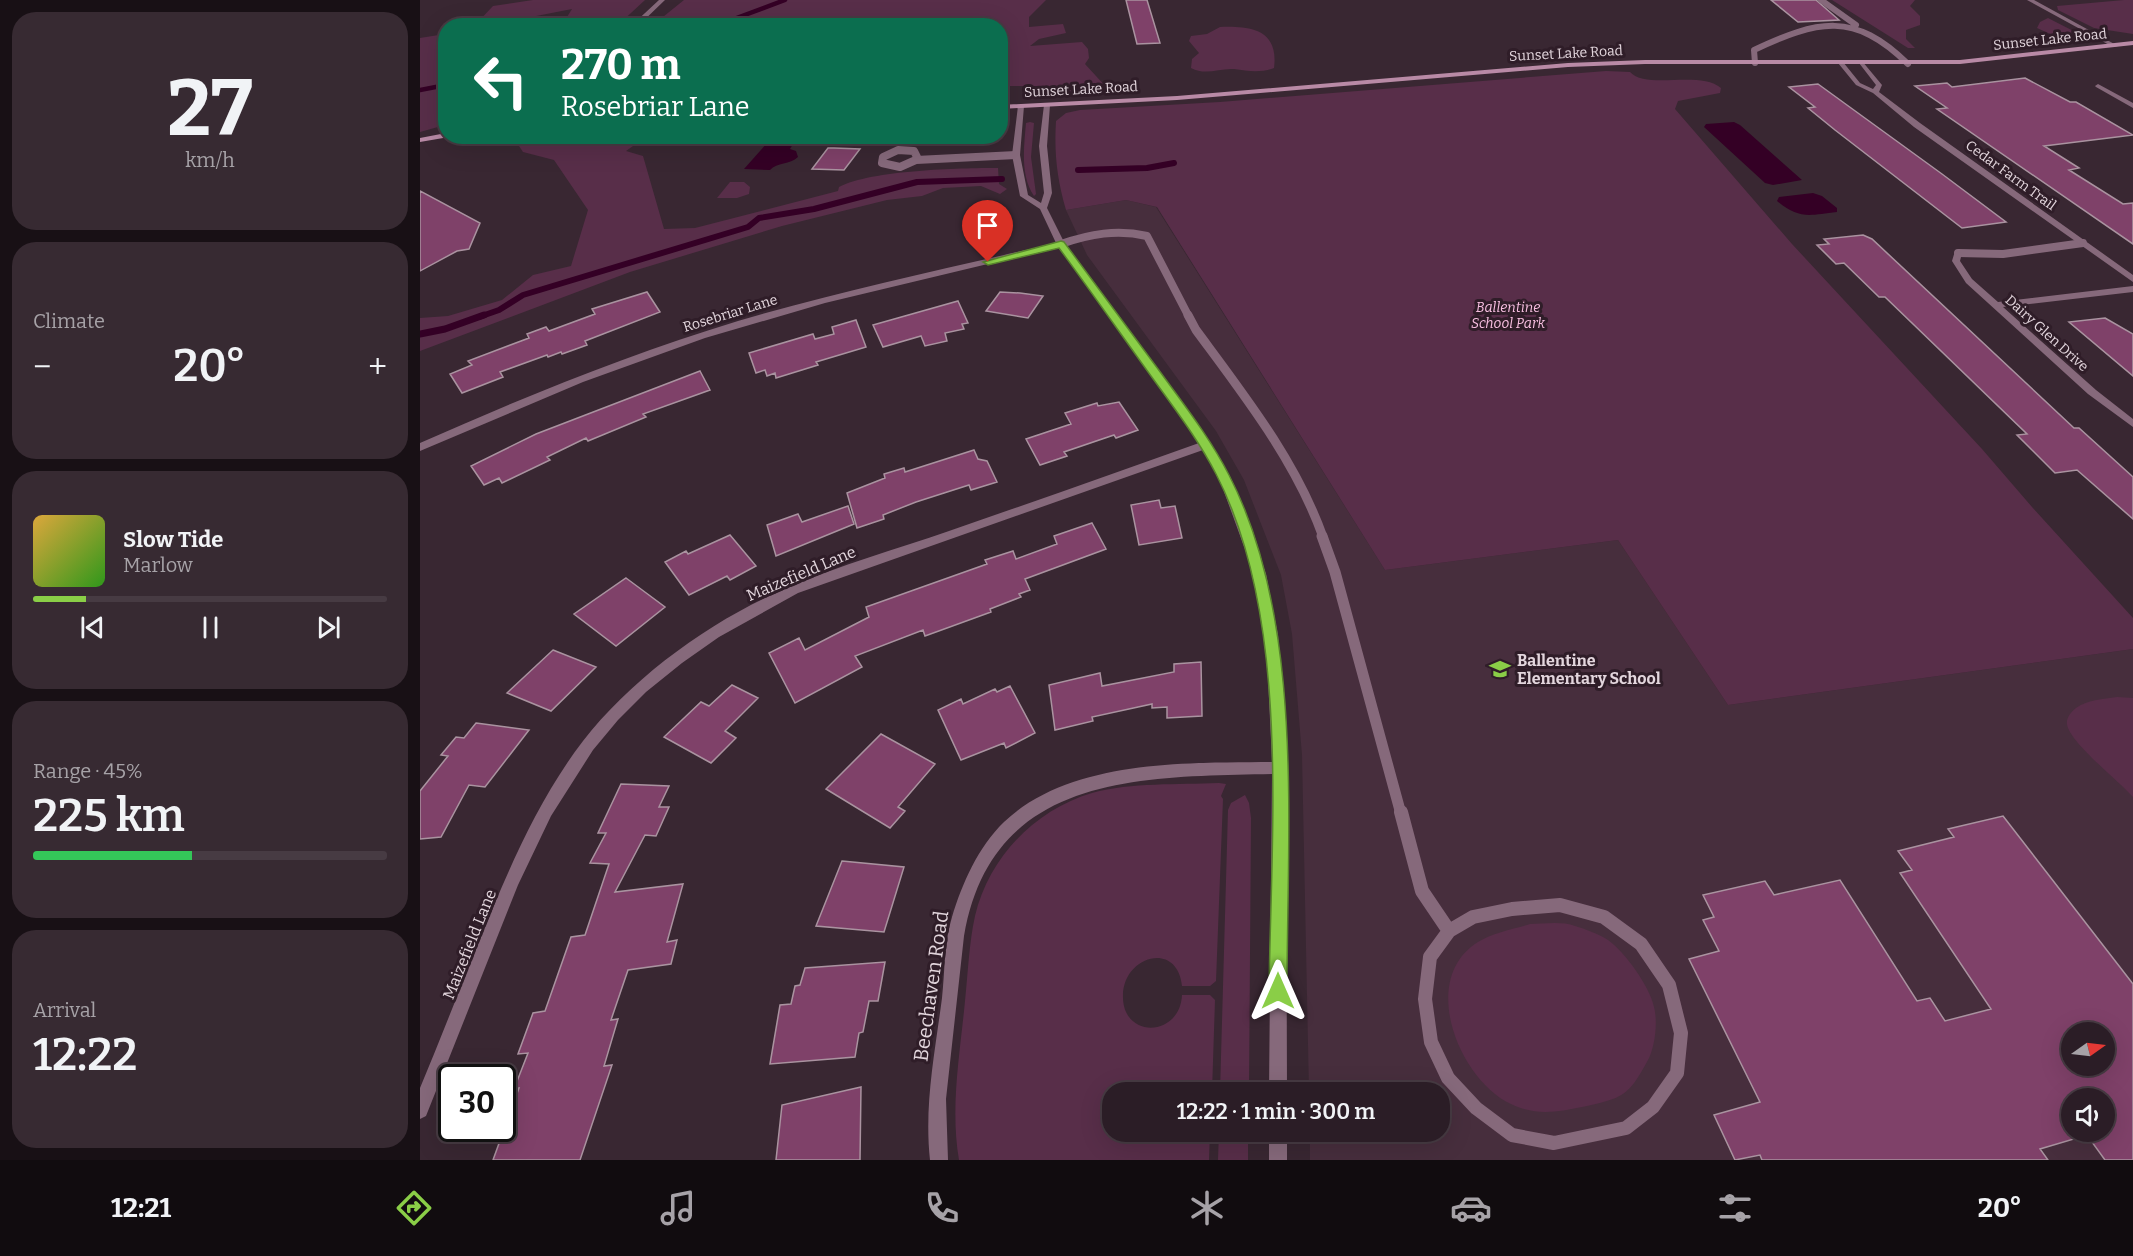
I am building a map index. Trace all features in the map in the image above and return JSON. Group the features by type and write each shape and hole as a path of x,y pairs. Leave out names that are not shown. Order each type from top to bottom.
{"main road":[{"name":"Sunset Lake Road","path":"1008,107 1177,98 1568,65 1908,64 2022,57 2133,43"},
{"path":"420,140 438,137"}],"street":[{"path":"643,18 663,0"},
{"path":"2030,0 2115,46"},
{"name":"Cedar Farm Trail","path":"1841,63 1858,84 1875,92 1917,125 2133,279"},
{"path":"1862,63 1879,85 1875,92"},
{"path":"2098,86 2133,106"},
{"path":"1043,208 1048,193 1043,164 1047,105"},
{"path":"1021,106 1016,155 1024,196 1043,208 1061,244 1206,445 1223,475 1260,574 1272,635 1279,768 1278,1082"},
{"name":"Rosebriar Lane","path":"420,447 574,380 730,327 809,304 1061,244"},
{"name":"Dairy Glen Drive","path":"1958,254 1956,261 1960,272 2085,385 2133,424"},
{"path":"1995,305 2133,289"},
{"name":"Maizefield Lane","path":"420,1110 530,837 563,781 600,731 640,688 692,647 744,614 794,590 1206,445"},
{"name":"Beechaven Road","path":"939,1160 937,1109 959,916 976,871 997,842 1025,811 1061,791 1094,780 1146,774 1279,768"},
{"path":"1278,1142 1278,1160"}],"lane":[{"path":"1821,0 1858,27 1893,47 1908,64"},
{"path":"1755,63 1754,50 1802,28 1826,25 1858,27"},
{"path":"916,160 917,153 904,150 892,152 881,160 885,165 896,167 910,165 916,160 1016,155"},
{"path":"1061,244 1107,232 1122,231 1147,236 1196,330 1260,417 1296,477 1318,524 1335,572 1422,891 1449,931"},
{"path":"1958,254 2003,254 2083,243"},
{"path":"1560,905 1604,917 1641,944 1669,985 1681,1033 1677,1073 1653,1107 1626,1128 1554,1143 1512,1135 1476,1108 1448,1078 1431,1042 1425,999 1430,957 1449,931 1473,917 1512,909 1560,905"}],"shaded area":[{"path":"1734,122 1802,180 1773,185 1765,183 1704,127 1706,124"},
{"path":"766,144 793,144 790,149 796,151 798,157 770,170 744,169"},
{"path":"1813,193 1822,196 1837,208 1837,212 1799,214 1777,201 1779,197"},
{"name":"Ballentine Elementary School","path":"1126,200 1156,207 1385,570 1618,540 1728,705 2133,649 2133,1160 1310,1160 1310,1142 1450,1142 1450,1082 1309,1082 1302,755 1292,634 1281,575 1244,480 1216,431 1087,255 1066,210"}],"green space":[{"path":"533,0 645,0 626,18 562,18 567,17 572,9 526,18 482,18 493,6"},
{"path":"684,0 1046,0 1029,17 1029,27 1063,24 1066,33 1039,39 1030,46 1082,42 1088,49 1089,58 1085,64 1107,88 1094,94 1037,97 1043,86 1008,86 1008,18 662,18"},
{"path":"1832,0 1915,0 1910,6 1920,16 1920,25 1906,30 1906,39 1915,48 1908,48"},
{"path":"2133,0 2133,34 2094,28 2058,10 2057,6"},
{"path":"2048,18 2089,39 2068,42 2037,28 2040,22"},
{"path":"1220,27 1252,29 1260,32 1272,45 1274,68 1259,71 1228,69 1207,72 1191,68 1192,59 1199,53 1189,41 1191,36 1207,34"},
{"path":"438,35 438,127 420,132 420,38"},
{"name":"Ballentine School Park","path":"1606,71 1630,72 1648,80 1700,80 1721,88 1720,93 1678,101 1675,109 1792,244 1982,449 2133,618 2133,649 1728,705 1618,540 1385,570 1157,207 1126,200 1066,210 1060,188 1055,144 1056,121 1066,113 1080,110 1220,102"},
{"path":"1026,123 1034,123 1031,157 1036,194 1034,196 1027,179 1024,161"},
{"path":"525,144 636,144 626,151 643,156 664,229 695,228 838,191 839,187 854,181 894,174 998,168 999,184 1007,189 1000,194 981,186 943,188 922,196 887,200 782,226 630,272 420,351 420,318 448,316 502,300 533,275 571,266 588,210 554,160 523,152 519,146"},
{"path":"730,182 744,182 750,187 749,194 737,198 717,198"},
{"path":"2117,697 2133,698 2133,797 2085,751 2070,732 2067,724 2069,715 2080,705"},
{"path":"1226,784 1221,796 1223,799 1216,981 1210,986 1182,986 1178,971 1170,962 1161,958 1150,959 1139,964 1131,972 1125,984 1123,998 1126,1011 1132,1021 1152,1028 1172,1019 1179,1009 1182,995 1210,995 1215,1000 1212,1082 1102,1082 1102,1142 1210,1142 1209,1160 959,1160 955,1120 956,1100 971,937 975,916 991,874 1017,839 1052,811 1092,793 1139,786"},
{"path":"1245,795 1249,803 1251,818 1249,1082 1220,1082 1228,810 1231,803"},
{"path":"1530,924 1570,924 1604,938 1629,961 1648,990 1652,999 1656,1027 1652,1048 1635,1082 1616,1098 1555,1111 1538,1112 1520,1108 1492,1092 1475,1074 1462,1052 1452,1028 1448,1003 1451,980 1460,959 1484,939"},
{"path":"1219,1142 1248,1142 1248,1160 1218,1160"}],"building":[{"path":"1126,0 1147,0 1160,43 1137,44"},
{"path":"1771,0 1816,0 1839,20 1798,22"},
{"path":"2025,78 2070,102 2076,102 2133,135 2044,146 2079,168 2069,170 2123,204 2133,203 2133,244 1937,109 1947,108 1915,86 1947,83 1952,87"},
{"path":"1818,84 2006,222 1962,228 1808,108 1815,107 1789,87"},
{"path":"828,148 860,149 844,170 812,169"},
{"path":"420,191 480,223 469,249 457,251 420,271"},
{"path":"1863,235 1872,239 2074,428 2079,428 2133,477 2133,519 2077,470 2055,473 2017,435 2027,434 1885,297 1879,297 1844,263 1836,264 1817,245 1829,244 1824,239"},
{"path":"647,292 660,312 585,341 587,345 562,354 561,352 548,357 547,355 500,372 503,377 462,393 450,374 472,365 468,361 529,338 527,334 546,327 549,331 595,314 592,309"},
{"path":"1000,292 1043,296 1028,318 986,311"},
{"path":"958,301 968,323 962,324 964,329 945,333 947,341 925,346 921,336 883,347 873,325"},
{"path":"2105,318 2133,334 2133,376 2069,322"},
{"path":"856,320 866,347 816,362 818,365 776,378 775,373 767,376 765,370 756,373 749,353 813,334 815,339 834,334 832,327"},
{"path":"700,371 710,390 643,414 646,417 588,441 586,438 547,457 550,460 502,483 499,478 484,485 471,466 536,434"},
{"path":"1119,402 1138,430 1116,438 1114,435 1064,452 1067,456 1040,465 1026,439 1071,424 1065,413 1097,403 1098,406"},
{"path":"974,450 978,459 987,461 997,482 971,490 969,485 916,502 883,515 884,519 857,528 847,493 885,478 884,474 904,468 905,472"},
{"path":"1159,500 1161,508 1175,506 1182,538 1139,545 1131,505"},
{"path":"848,506 854,524 776,556 767,525 798,514 802,522"},
{"path":"1092,523 1106,549 1025,579 1030,590 1019,594 1021,597 990,609 991,612 925,636 923,630 855,656 862,667 795,703 769,653 799,638 805,650 869,617 866,607 987,564 985,560 1013,551 1016,559 1057,544 1054,536"},
{"path":"730,535 756,566 730,580 727,576 689,595 665,562 686,551 688,554"},
{"path":"626,578 665,607 616,646 574,614"},
{"path":"553,650 596,667 551,711 507,693"},
{"path":"1201,662 1202,716 1167,718 1167,707 1152,708 1152,704 1092,717 1093,721 1055,730 1049,685 1100,673 1102,686 1174,672 1174,664"},
{"path":"732,685 758,698 725,731 736,738 711,763 664,737 701,702 709,706"},
{"path":"1010,686 1035,733 1006,748 1004,743 961,760 938,710 961,699 963,704 995,689 997,692"},
{"path":"476,723 529,730 485,787 469,785 441,837 420,839 420,791 448,756 441,755 456,737 464,738"},
{"path":"881,734 935,764 898,807 905,811 890,828 826,789"},
{"path":"621,784 669,786 659,807 669,807 656,836 645,835 615,892 683,884 667,942 677,940 671,964 628,970 611,1020 618,1019 604,1066 612,1065 580,1160 493,1160 500,1142 516,1142 516,1096 519,1088 516,1089 516,1084 528,1053 518,1054 533,1013 545,1011 571,937 585,935 609,864 590,863 606,833 598,833"},
{"path":"2003,816 2133,984 2133,1160 2105,1160 2092,1142 2115,1142 2115,1088 2061,1088 2061,1142 2064,1142 2040,1149 2048,1160 1762,1160 1760,1155 1735,1160 1714,1115 1760,1102 1689,959 1719,951 1703,920 1714,917 1703,895 1765,881 1774,895 1840,880 1917,1001 1930,998 1945,1021 1991,1009 1900,873 1912,870 1898,851 1954,837 1948,829"},
{"path":"842,861 904,867 884,932 816,926"},
{"path":"885,962 878,1001 869,1001 863,1032 859,1033 855,1057 770,1064 780,1005 791,1004 795,986 800,985 805,968"},
{"path":"861,1087 860,1160 776,1160 782,1105"}],"waterway":[{"path":"737,18 785,0"},
{"path":"420,90 438,87"},
{"path":"1078,170 1147,168 1174,163"},
{"path":"479,317 499,310 523,295 748,227 759,218 814,209 917,182 1002,179"},
{"path":"420,334 445,329 484,315"}],"place":[{"name":"Ballentine Elementary School","path":"1500,669"}],"route":[{"path":"988,262 1061,244 1199,433 1223,475 1241,519 1260,574 1272,635 1279,768 1278,991"}]}
